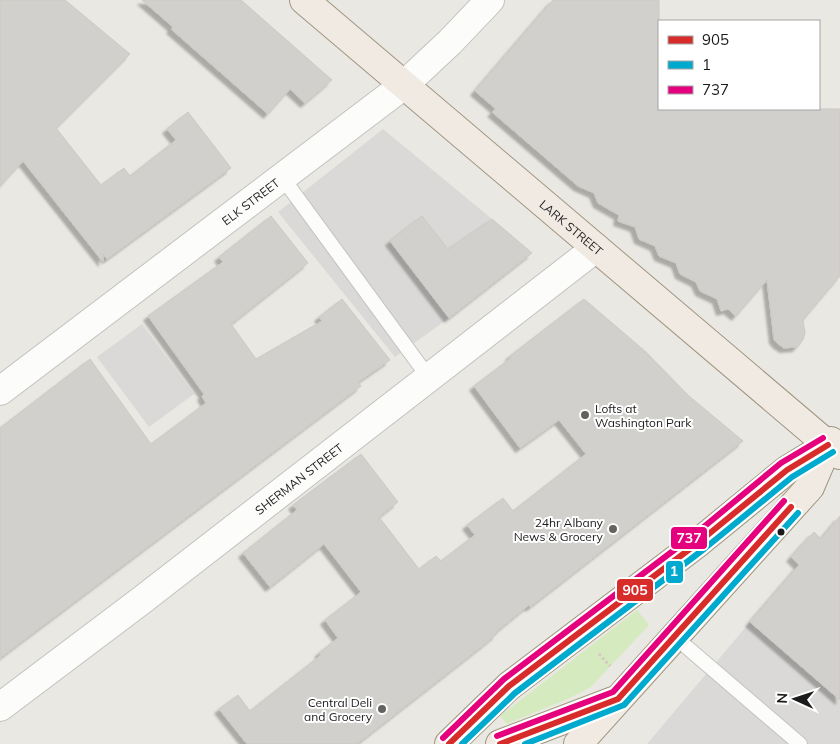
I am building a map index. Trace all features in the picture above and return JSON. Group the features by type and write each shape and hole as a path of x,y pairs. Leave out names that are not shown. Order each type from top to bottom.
{"main road":[{"name":"LARK STREET","path":"304,0 596,248 836,443"},
{"path":"578,744 810,487 836,443"},
{"path":"449,744 509,686 699,542 787,470 836,443"},
{"path":"500,744 618,699"}],"street":[{"name":"ELK STREET","path":"0,391 404,85 450,42 490,0"},
{"name":"SHERMAN STREET","path":"0,707 142,600 596,248"}],"lane":[{"path":"282,177 429,378"},
{"path":"675,637 800,744"}],"path":[{"path":"598,652 610,666"}],"green space":[{"path":"637,610 649,625 591,687 570,698 507,724 500,716"}],"shaded area":[{"path":"383,129 492,219 449,251 422,217 390,241 449,318 395,357 278,212"},
{"path":"142,324 194,394 149,427 97,357"},
{"path":"750,622 840,700 840,744 647,744"}],"building":[{"path":"0,0 65,0 130,54 56,128 101,185 124,168 130,176 176,140 167,129 188,112 231,168 107,259 103,254 103,262 23,161 0,186"},
{"path":"142,0 241,0 332,80 305,103 290,89 268,114 171,29 173,27"},
{"path":"553,0 659,0 658,110 840,109 840,276 803,320 805,333 803,340 797,347 784,348 774,339 767,280 736,316 728,309 721,311 717,299 700,291 696,282 680,274 676,263 659,256 655,246 639,239 635,227 618,221 619,215 598,203 594,193 578,186 492,112 496,109 475,91"},
{"path":"271,216 308,263 231,324 256,359 322,321 319,317 342,299 390,360 358,382 361,386 0,658 0,428 90,359 151,444 206,403 202,396 204,394 148,316 223,262 219,257"},
{"path":"422,216 448,249 492,219 532,253 449,318 390,241"},
{"path":"584,299 646,352 689,396 743,441 530,607 529,605 481,647 357,744 247,744 219,709 238,695 250,711 321,655 319,653 338,638 325,620 361,592 324,544 270,587 243,553 297,510 293,505 361,454 398,502 379,517 419,569 436,556 441,561 475,535 467,525 503,498 513,511 586,454 559,420 520,448 474,386"},
{"path":"840,516 840,700 750,622 799,565 791,557 814,532 821,539"}],"transit line":[{"name":"737","path":"443,738 504,679 694,535 781,463 823,438"},
{"name":"905","path":"449,744 509,686 699,542 787,470 828,445"},
{"name":"1","path":"462,744 515,693 704,549 792,477 833,452"},
{"name":"737","path":"497,736 613,692 784,501"},
{"name":"905","path":"500,744 618,699 791,507"},
{"name":"1","path":"525,744 624,705 798,513"}],"place":[{"name":"Lofts at Washington Park","path":"585,415"},
{"name":"24hr Albany News & Grocery","path":"613,529"},
{"name":"Central Deli and Grocery","path":"382,709"}]}
